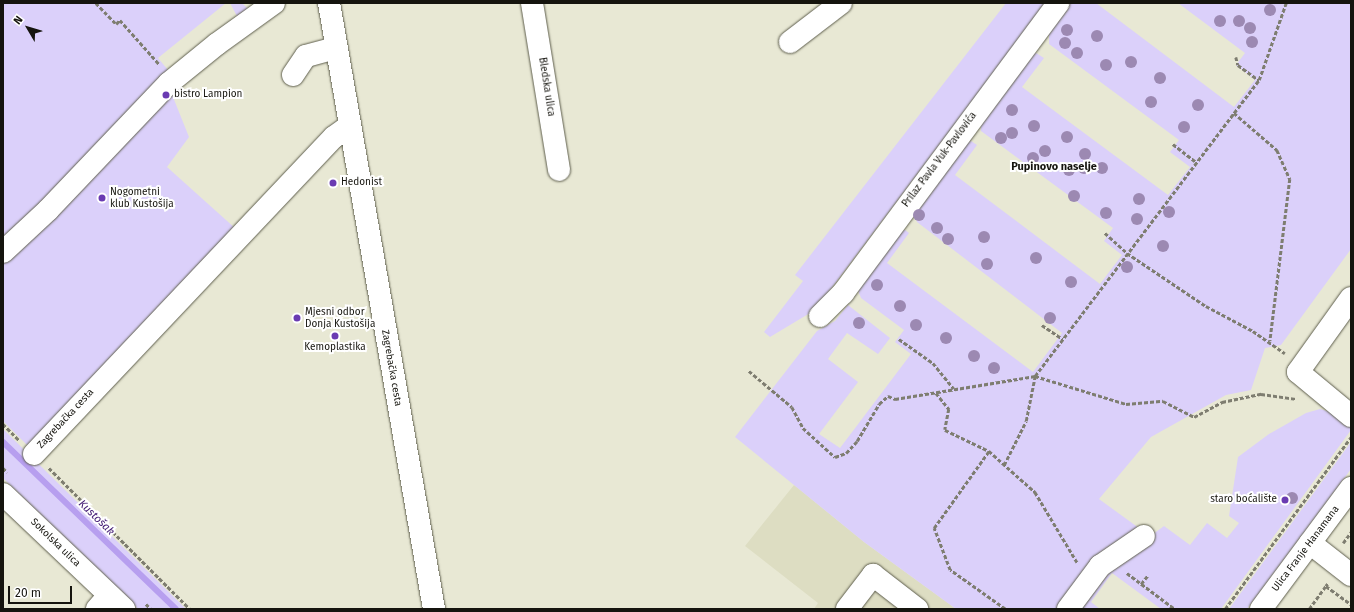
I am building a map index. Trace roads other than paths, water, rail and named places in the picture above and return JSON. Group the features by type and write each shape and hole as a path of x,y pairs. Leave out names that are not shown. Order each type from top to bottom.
{"street":[{"path":"3,252 48,210 173,80 217,44 274,3"},
{"name":"Zagrebačka cesta","path":"329,3 349,126 434,609"},
{"name":"Bledska ulica","path":"532,3 559,170"},
{"path":"790,42 841,3"},
{"name":"Prilaz Pavla Vuk-Pavlovića","path":"820,316 843,293 1058,3"},
{"path":"293,75 306,56 336,48"},
{"name":"Zagrebačka cesta","path":"34,454 334,136 349,126"},
{"path":"1351,298 1298,372 1351,416"},
{"name":"Ulica Franje Hanamana","path":"1261,609 1351,488"},
{"name":"Sokolska ulica","path":"7,505 110,604"},
{"path":"1068,609 1100,566 1144,536"},
{"path":"1310,543 1351,575"},
{"path":"847,609 873,575 917,609"}],"waterway":[{"name":"Kustošak","path":"3,442 176,609"}],"place":[{"name":"bistro Lampion","path":"166,95"},
{"name":"Hedonist","path":"333,183"},
{"name":"Nogometni klub Kustošija","path":"102,198"},
{"name":"Mjesni odbor Donja Kustošija","path":"297,318"},
{"name":"Kemoplastika","path":"335,336"},
{"name":"staro boćalište","path":"1285,500"}],"district":[{"name":"Pupinovo naselje","path":"1054,167"}]}
